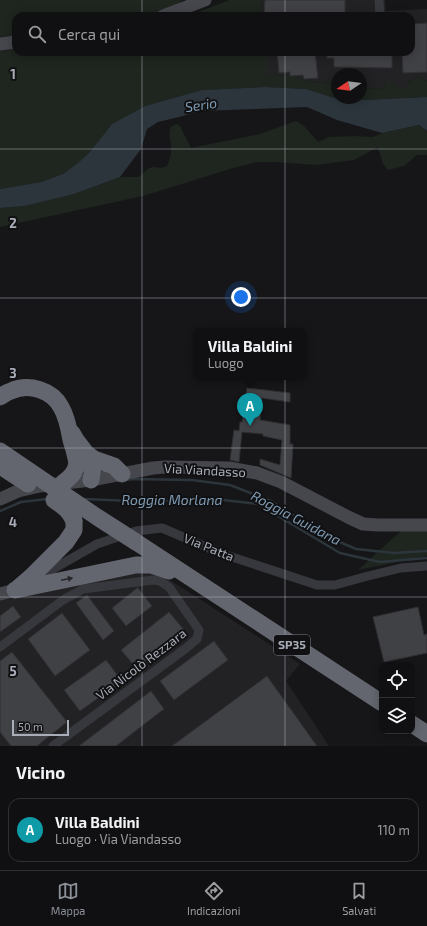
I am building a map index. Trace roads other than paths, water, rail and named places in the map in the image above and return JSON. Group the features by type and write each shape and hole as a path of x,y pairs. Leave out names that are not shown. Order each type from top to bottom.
{"highway":[{"path":"0,397 10,391 20,388 31,388 44,390 56,398 62,409 67,424 77,466 91,480"},
{"path":"67,424 76,440 86,452 94,459 114,466 122,474"},
{"path":"0,451 97,517"},
{"path":"91,480 94,459"},
{"name":"SP35","path":"0,460 97,517 379,701"},
{"path":"0,466 66,508 74,521 74,530 66,542 30,577 8,592"},
{"path":"63,484 72,475 77,466"},
{"path":"8,592 136,565 151,565 168,570 202,586"},
{"path":"415,726 427,734"}],"street":[{"path":"174,12 205,0"},
{"path":"379,0 380,12"},
{"path":"0,44 12,42"},
{"name":"Via Viandasso","path":"0,499 18,490 91,480 153,468 229,468 257,473 281,482 363,524 427,525"},
{"name":"Via Patta","path":"8,592 97,544 136,531 162,528 220,553 317,585 335,585 401,568 427,566"},
{"name":"Via Nicolò Rezzara","path":"0,647 63,600 83,589 153,580 160,581 169,587 199,630 197,639 185,649 52,746"}],"water":[{"name":"Serio","path":"265,87 306,89 331,97 331,104 367,104 367,100 427,97 427,131 419,125 382,133 337,120 307,107 200,111 158,122 147,129 141,149 120,177 74,194 25,206 0,208 0,189 41,182 63,174 89,153 112,124 145,106 202,90"}],"waterway":[{"name":"Roggia Guidana","path":"126,480 192,480 230,485 271,501 328,537 356,549 394,553 427,551"},
{"name":"Roggia Morlana","path":"84,499 157,502 197,497 258,504 340,553 380,562 427,558"},
{"name":"Roggia Morlana","path":"0,511 21,502 47,499"}],"place":[{"name":"Villa Baldini","path":"250,426"}]}
